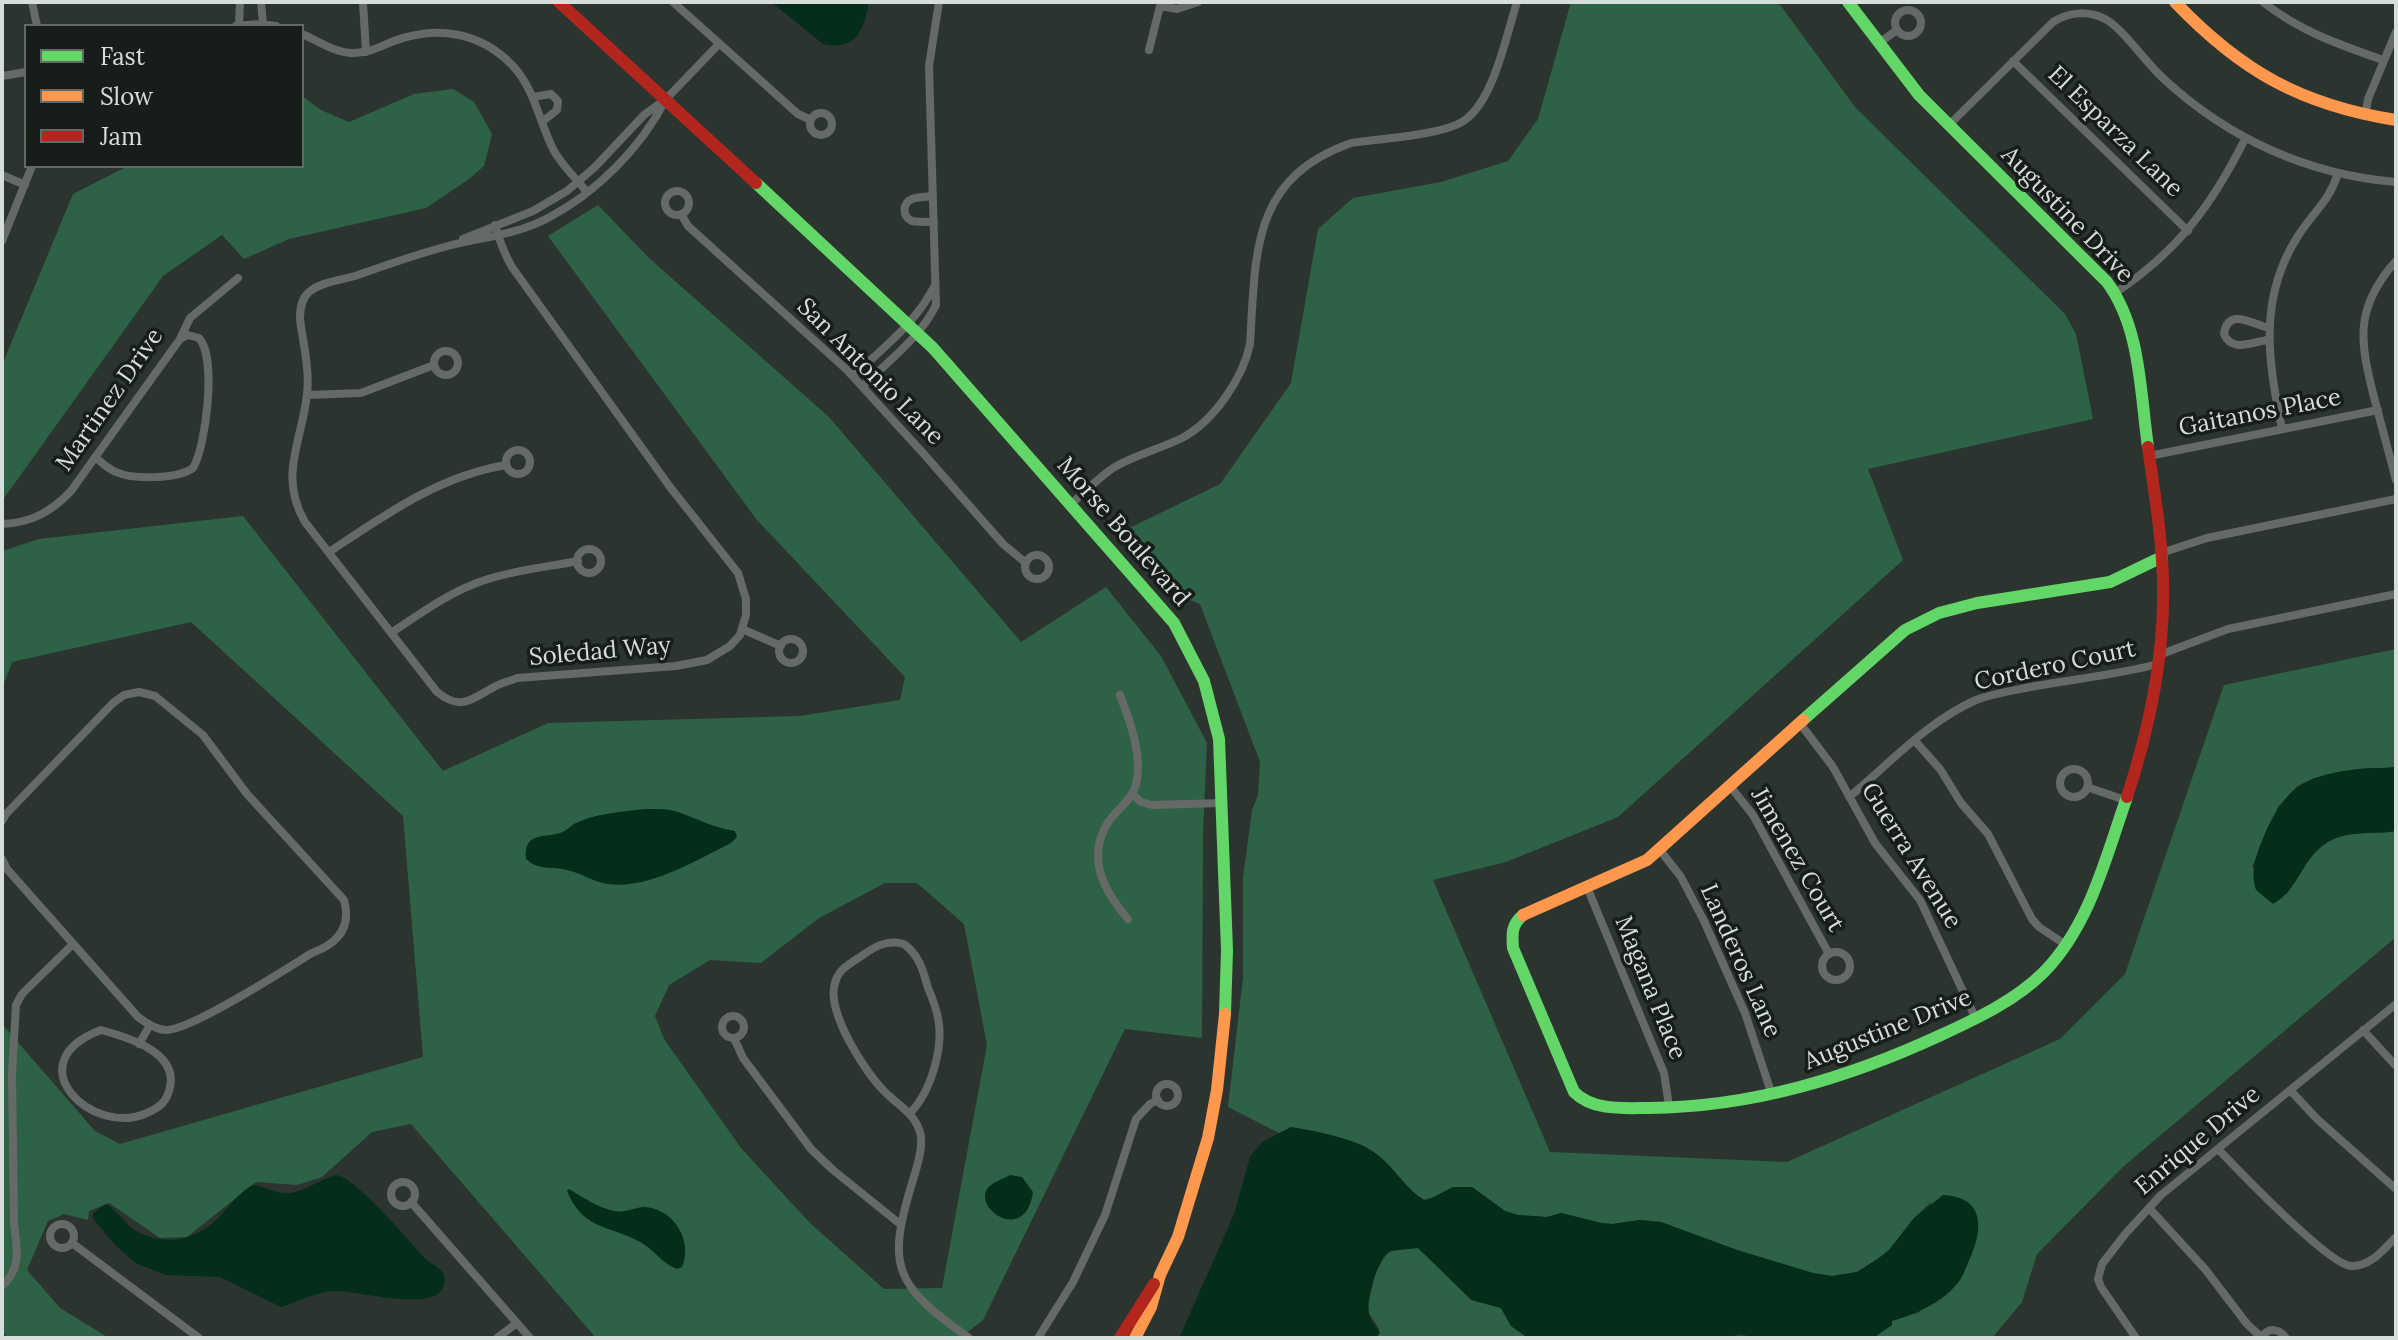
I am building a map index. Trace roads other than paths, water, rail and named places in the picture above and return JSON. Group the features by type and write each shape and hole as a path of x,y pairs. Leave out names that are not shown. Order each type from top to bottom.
{"street":[{"path":"32,2 37,24"},
{"path":"237,24 240,2"},
{"path":"261,2 263,24"},
{"path":"363,2 366,52"},
{"name":"Morse Boulevard","path":"559,2 913,329 1174,623 1195,662 1211,705 1219,739 1227,995 1217,1090 1208,1138 1178,1237 1160,1275 1151,1307 1135,1338"},
{"path":"673,2 798,114 811,120"},
{"path":"853,376 930,318 936,305 929,66 939,2"},
{"path":"1149,50 1161,4 1177,9 1198,2"},
{"path":"1070,505 1114,467 1186,436 1207,419 1237,380 1250,344 1259,238 1269,209 1291,180 1318,157 1351,143 1440,129 1460,124 1469,117 1485,97 1517,2"},
{"name":"Augustine Drive","path":"1848,2 1919,95 2115,293 2124,309 2134,346 2162,555 2158,660 2148,727 2087,910 2066,945 2031,985 1976,1019 1823,1082 1718,1104 1586,1103 1574,1092 1513,948 1512,930 1524,914 1638,866 1660,850 1881,648 1921,621 1977,603 2110,582 2162,555 2207,538 2396,499"},
{"path":"2175,2 2197,26 2255,73 2319,103 2365,116 2396,120"},
{"path":"2263,2 2280,16 2319,36 2383,60"},
{"path":"1949,125 2045,28 2060,18 2081,13 2100,17 2114,25 2140,56 2176,90 2207,115 2245,139 2338,173 2396,182"},
{"path":"1879,43 1897,30"},
{"path":"304,35 343,52 366,52 409,36 431,32 449,32 483,42 498,52 523,78 554,151 587,192"},
{"path":"2365,116 2368,99 2396,32"},
{"path":"666,99 719,44"},
{"name":"El Esparza Lane","path":"2013,61 2188,231"},
{"path":"2,76 24,72"},
{"path":"533,97 551,94 558,101 557,110 542,122"},
{"name":"Soledad Way","path":"666,99 644,115 578,182 549,203 447,246 323,285 306,294 300,308 300,319 307,395 291,480 293,496 305,522 437,692 454,702 468,702 499,684 517,678 676,666 707,660 730,646 742,629"},
{"name":"Soledad Way","path":"447,246 512,233 545,220 587,192 619,163 653,124 666,99"},
{"path":"2115,293 2159,261 2188,231 2209,204 2245,139"},
{"path":"2,241 31,168"},
{"path":"2282,429 2272,382 2268,340 2275,292 2297,237 2332,191 2338,173"},
{"path":"2,175 25,185"},
{"path":"933,196 912,199 904,210 905,215 914,221 934,222"},
{"name":"San Antonio Lane","path":"681,214 688,226 863,386 1003,544 1026,563"},
{"path":"495,225 512,267 536,302 670,487 738,573 746,599 742,629 781,646"},
{"path":"2396,261 2373,292 2366,308 2362,333 2366,363 2396,480"},
{"name":"Martinez Drive","path":"2,524 31,520 58,505 180,339 190,318 238,278"},
{"path":"2268,340 2237,346 2230,344 2224,334 2233,318 2269,328"},
{"path":"863,386 913,329"},
{"path":"95,457 115,472 139,477 181,473 193,468 205,413 208,361 206,349 199,338 188,335 180,339"},
{"path":"307,395 361,393 434,365"},
{"name":"Gaitanos Place","path":"2149,456 2378,410"},
{"path":"329,552 420,494 456,478 506,465"},
{"path":"391,633 469,585 507,573 578,561"},
{"name":"Cordero Court","path":"1849,797 1958,709 1992,695 2123,673 2228,629 2396,594"},
{"path":"2,821 113,703 124,695 139,692 155,696 203,735 247,794 344,900 347,911 338,939 329,947 312,953 188,1025 164,1030 138,1017 72,945 7,869 2,859"},
{"path":"1120,695 1135,745 1138,775 1133,795 1107,824 1102,835 1099,863 1105,889 1128,919"},
{"name":"Guerra Avenue","path":"1799,722 1822,750 1875,843 1912,888 1928,914 1976,1019"},
{"path":"1915,741 1988,834 2032,919 2066,945"},
{"name":"Jimenez Court","path":"1730,786 1753,815 1829,954"},
{"path":"2087,787 2125,800"},
{"path":"1133,795 1141,802 1152,805 1223,803"},
{"name":"Landeros Lane","path":"1660,850 1676,870 1704,921 1745,1013 1772,1095"},
{"name":"Magana Place","path":"1587,887 1664,1073 1669,1106"},
{"path":"910,1113 933,1075 938,1019 918,957 904,944 884,943 838,974 833,992 834,1003 847,1037 872,1077 884,1092 910,1113 921,1133 918,1163 900,1224 897,1252 907,1281 927,1307 969,1338"},
{"path":"2,1286 12,1277 17,1249 12,1073 16,1005 22,994 72,945"},
{"name":"Enrique Drive","path":"2136,1338 2098,1279 2109,1254 2149,1208 2396,1004"},
{"path":"139,1044 150,1025"},
{"path":"101,1030 139,1044 160,1057 172,1074 166,1100 159,1107 140,1116 125,1118 93,1111 73,1097 66,1087 63,1066 67,1054 77,1042 101,1030"},
{"path":"2363,1030 2396,1066"},
{"path":"734,1038 743,1058 811,1149 900,1224"},
{"path":"2290,1090 2317,1119 2396,1189"},
{"path":"1038,1338 1073,1282 1105,1215 1136,1119 1158,1100"},
{"path":"2218,1149 2249,1182 2342,1265 2365,1264 2396,1237"},
{"path":"411,1202 530,1338"},
{"path":"2149,1208 2205,1269 2261,1338 2272,1330 2281,1332 2286,1338"},
{"path":"72,1243 199,1338"},
{"name":"Morse Boulevard","path":"1120,1338 1160,1275"},
{"path":"497,1338 517,1323"}]}
